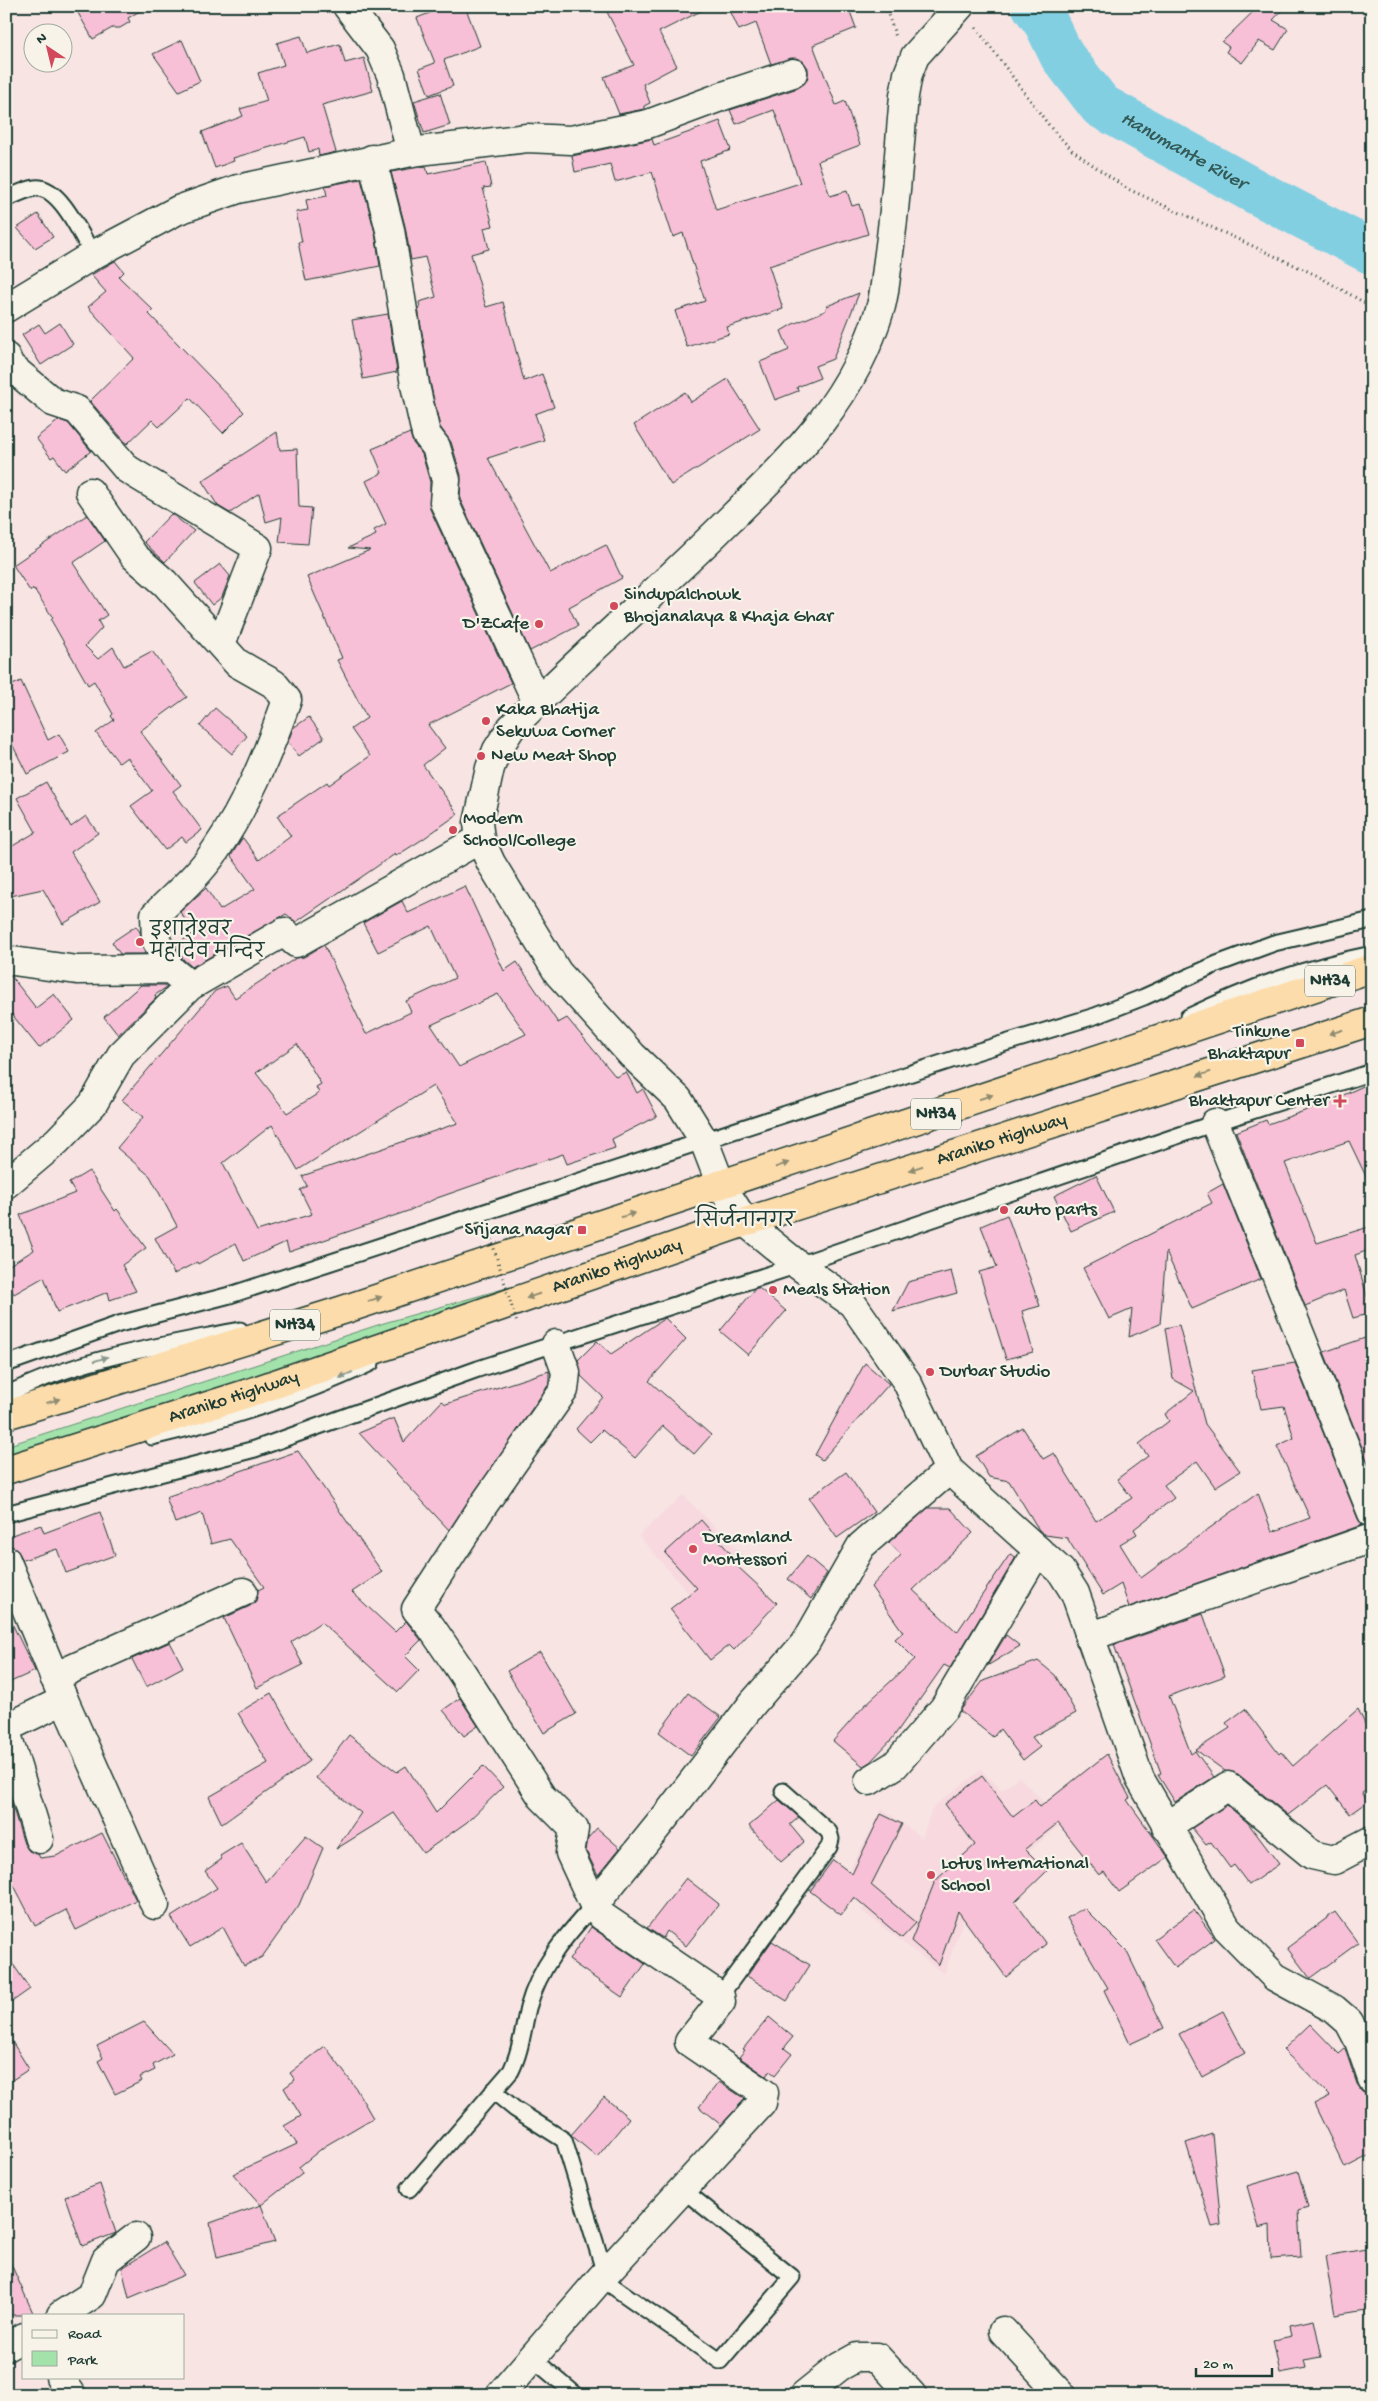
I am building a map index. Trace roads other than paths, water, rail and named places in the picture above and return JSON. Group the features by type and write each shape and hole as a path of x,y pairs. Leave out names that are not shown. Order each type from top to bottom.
{"highway":[{"name":"NH34","path":"6,1415 343,1310 1116,1054 1289,994 1372,968"},
{"name":"Araniko Highway","path":"6,1470 255,1391 454,1324 745,1222 1372,1021"}],"street":[{"path":"347,6 380,49 391,75 411,152"},
{"path":"959,8 915,56 908,74 904,96 892,236 881,305 864,352 842,395 806,442 764,486 669,579 511,728 497,750 490,768 478,823 480,838 491,863 558,973 632,1056 678,1099 704,1141 721,1185 745,1222 798,1265 852,1303 907,1382 949,1470 1061,1571 1075,1593 1140,1779 1166,1827 1227,1928 1247,1951 1275,1976 1334,2009 1349,2022 1359,2041 1372,2079"},
{"path":"6,308 93,255 178,210 238,189 411,152 527,138 571,140 648,124 793,73"},
{"path":"372,159 390,230 415,385 426,434 436,447 446,480 444,502 537,702"},
{"path":"6,357 10,366 53,402 77,410 127,469 258,548 221,644"},
{"path":"90,492 134,556 165,583 237,662 274,684 287,700 266,756 239,811 214,853 155,915 156,940 180,977"},
{"path":"6,960 77,970 180,977 284,932 296,943 480,838"},
{"path":"6,1184 56,1141 93,1104 122,1055 180,977"},
{"path":"1215,1122 1372,1513"},
{"path":"500,2395 604,2275 762,2103 764,2093 689,2042 721,2002 720,1996 602,1916 594,1905 570,1853 574,1829 542,1797 447,1650 416,1609 482,1507 564,1390 566,1372 556,1344"},
{"path":"594,1905 753,1703 806,1642 861,1546 949,1470"},
{"path":"1089,1637 1372,1538"},
{"path":"869,1781 895,1765 944,1708 1038,1550"},
{"path":"6,1560 59,1689 155,1905"},
{"path":"39,1839 6,1730 59,1689 243,1592"},
{"path":"1166,1827 1228,1786 1312,1855 1334,1860 1372,1840"},
{"path":"63,2314 92,2295 106,2260 136,2236"},
{"path":"1003,2332 1062,2395"},
{"path":"6,2347 22,2338"},
{"path":"804,2395 839,2367 857,2357 877,2357 912,2395"},
{"path":"61,2378 72,2395"}],"lane":[{"path":"6,199 36,187 47,190 59,197 93,255"},
{"path":"6,1364 119,1324 230,1295 979,1051 1095,1016 1144,997 1217,964 1274,943 1372,920"},
{"path":"1116,1054 1219,1002 1276,978 1372,954"},
{"path":"6,1514 255,1449 478,1369 798,1265 1215,1122 1372,1072"},
{"path":"6,1395 69,1368 118,1354 343,1310"},
{"path":"720,1996 829,1847 831,1838 829,1832 783,1791"},
{"path":"409,2190 511,2071 518,2057 529,2007 543,1972 563,1937 594,1905"},
{"path":"494,2091 515,2109 564,2140 604,2275 720,2361 792,2277 682,2189"},
{"path":"532,2358 576,2395"}],"waterway":[{"name":"Hanumante River","path":"1034,6 1046,23 1062,56 1101,106 1256,192 1372,252"}],"place":[{"name":"Sindupalchowk Bhojanalaya & Khaja Ghar","path":"614,606"},
{"name":"D'ZCafe","path":"539,624"},
{"name":"Kaka Bhatija Sekuwa Corner","path":"486,721"},
{"name":"New Meat Shop","path":"481,756"},
{"name":"Modern School/College","path":"453,830"},
{"name":"इशानेश्वर महादेव मन्दिर","path":"140,942"},
{"name":"Tinkune Bhaktapur","path":"1300,1043"},
{"name":"Bhaktapur Center","path":"1340,1101"},
{"name":"auto parts","path":"1004,1210"},
{"name":"Srijana nagar","path":"582,1230"},
{"name":"Meals Station","path":"773,1290"},
{"name":"Durbar Studio","path":"930,1372"},
{"name":"Dreamland Montessori","path":"693,1549"},
{"name":"Lotus International School","path":"931,1875"}],"district":[{"name":"सिर्जनानगर","path":"745,1222"}]}
